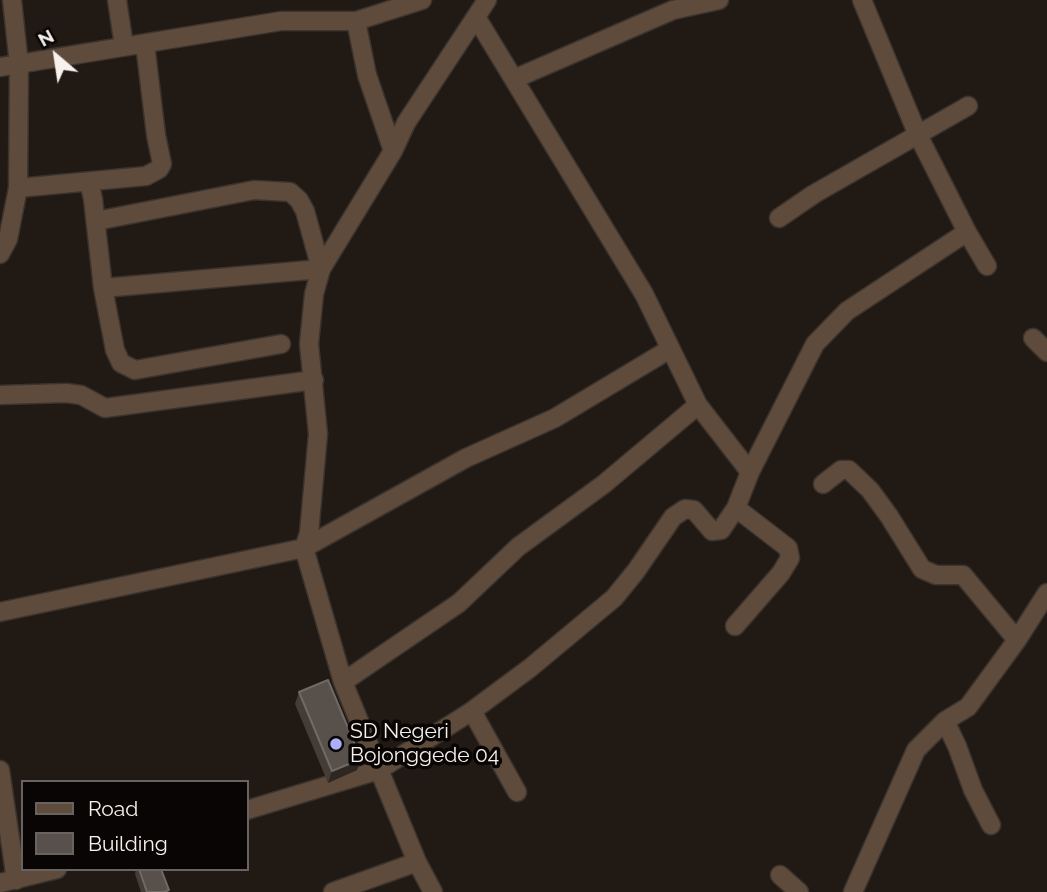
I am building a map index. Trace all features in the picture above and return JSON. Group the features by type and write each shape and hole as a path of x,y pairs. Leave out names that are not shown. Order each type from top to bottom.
{"street":[{"path":"0,254 8,239 18,188 19,65 12,0"},
{"path":"117,0 124,46"},
{"path":"0,67 281,21 356,22 422,0"},
{"path":"433,892 343,682 304,548 309,533 318,434 309,344 314,295 321,269 393,151 406,123 487,0"},
{"path":"514,79 673,10 719,0"},
{"path":"862,0 917,133 987,266"},
{"path":"476,17 644,294 698,405 750,472"},
{"path":"356,22 367,75 393,151"},
{"path":"18,188 146,176 159,169 162,164 145,44"},
{"path":"779,218 814,194 968,106"},
{"path":"89,182 103,288 115,350 121,363 135,370 281,344"},
{"path":"96,221 254,190 290,192 299,200 305,211 321,269"},
{"path":"248,810 379,770 472,711 530,668 614,598 673,517 685,509 694,510 712,531 721,530 736,508 750,472 815,344 847,310 967,232"},
{"path":"103,288 321,269"},
{"path":"1033,338 1047,352"},
{"path":"0,612 304,548 467,458 555,418 670,349"},
{"path":"0,395 66,393 81,395 105,408 314,380"},
{"path":"343,682 459,603 518,547 604,484 698,405"},
{"path":"823,484 841,470 849,470 883,507 922,569 936,575 963,575 1017,640"},
{"path":"735,626 781,573 790,558 788,548 736,508"},
{"path":"853,892 916,750 945,721 968,707 1017,640 1047,593"},
{"path":"472,711 517,792"},
{"path":"945,721 973,790 991,825"},
{"path":"0,771 8,881 37,884 54,871"},
{"path":"333,892 418,862"},
{"path":"780,874 799,892"}],"building":[{"path":"328,680 361,759 332,771 299,692"},
{"path":"140,871 162,871 169,890 147,892"}],"place":[{"name":"SD Negeri Bojonggede 04","path":"336,744"}]}
